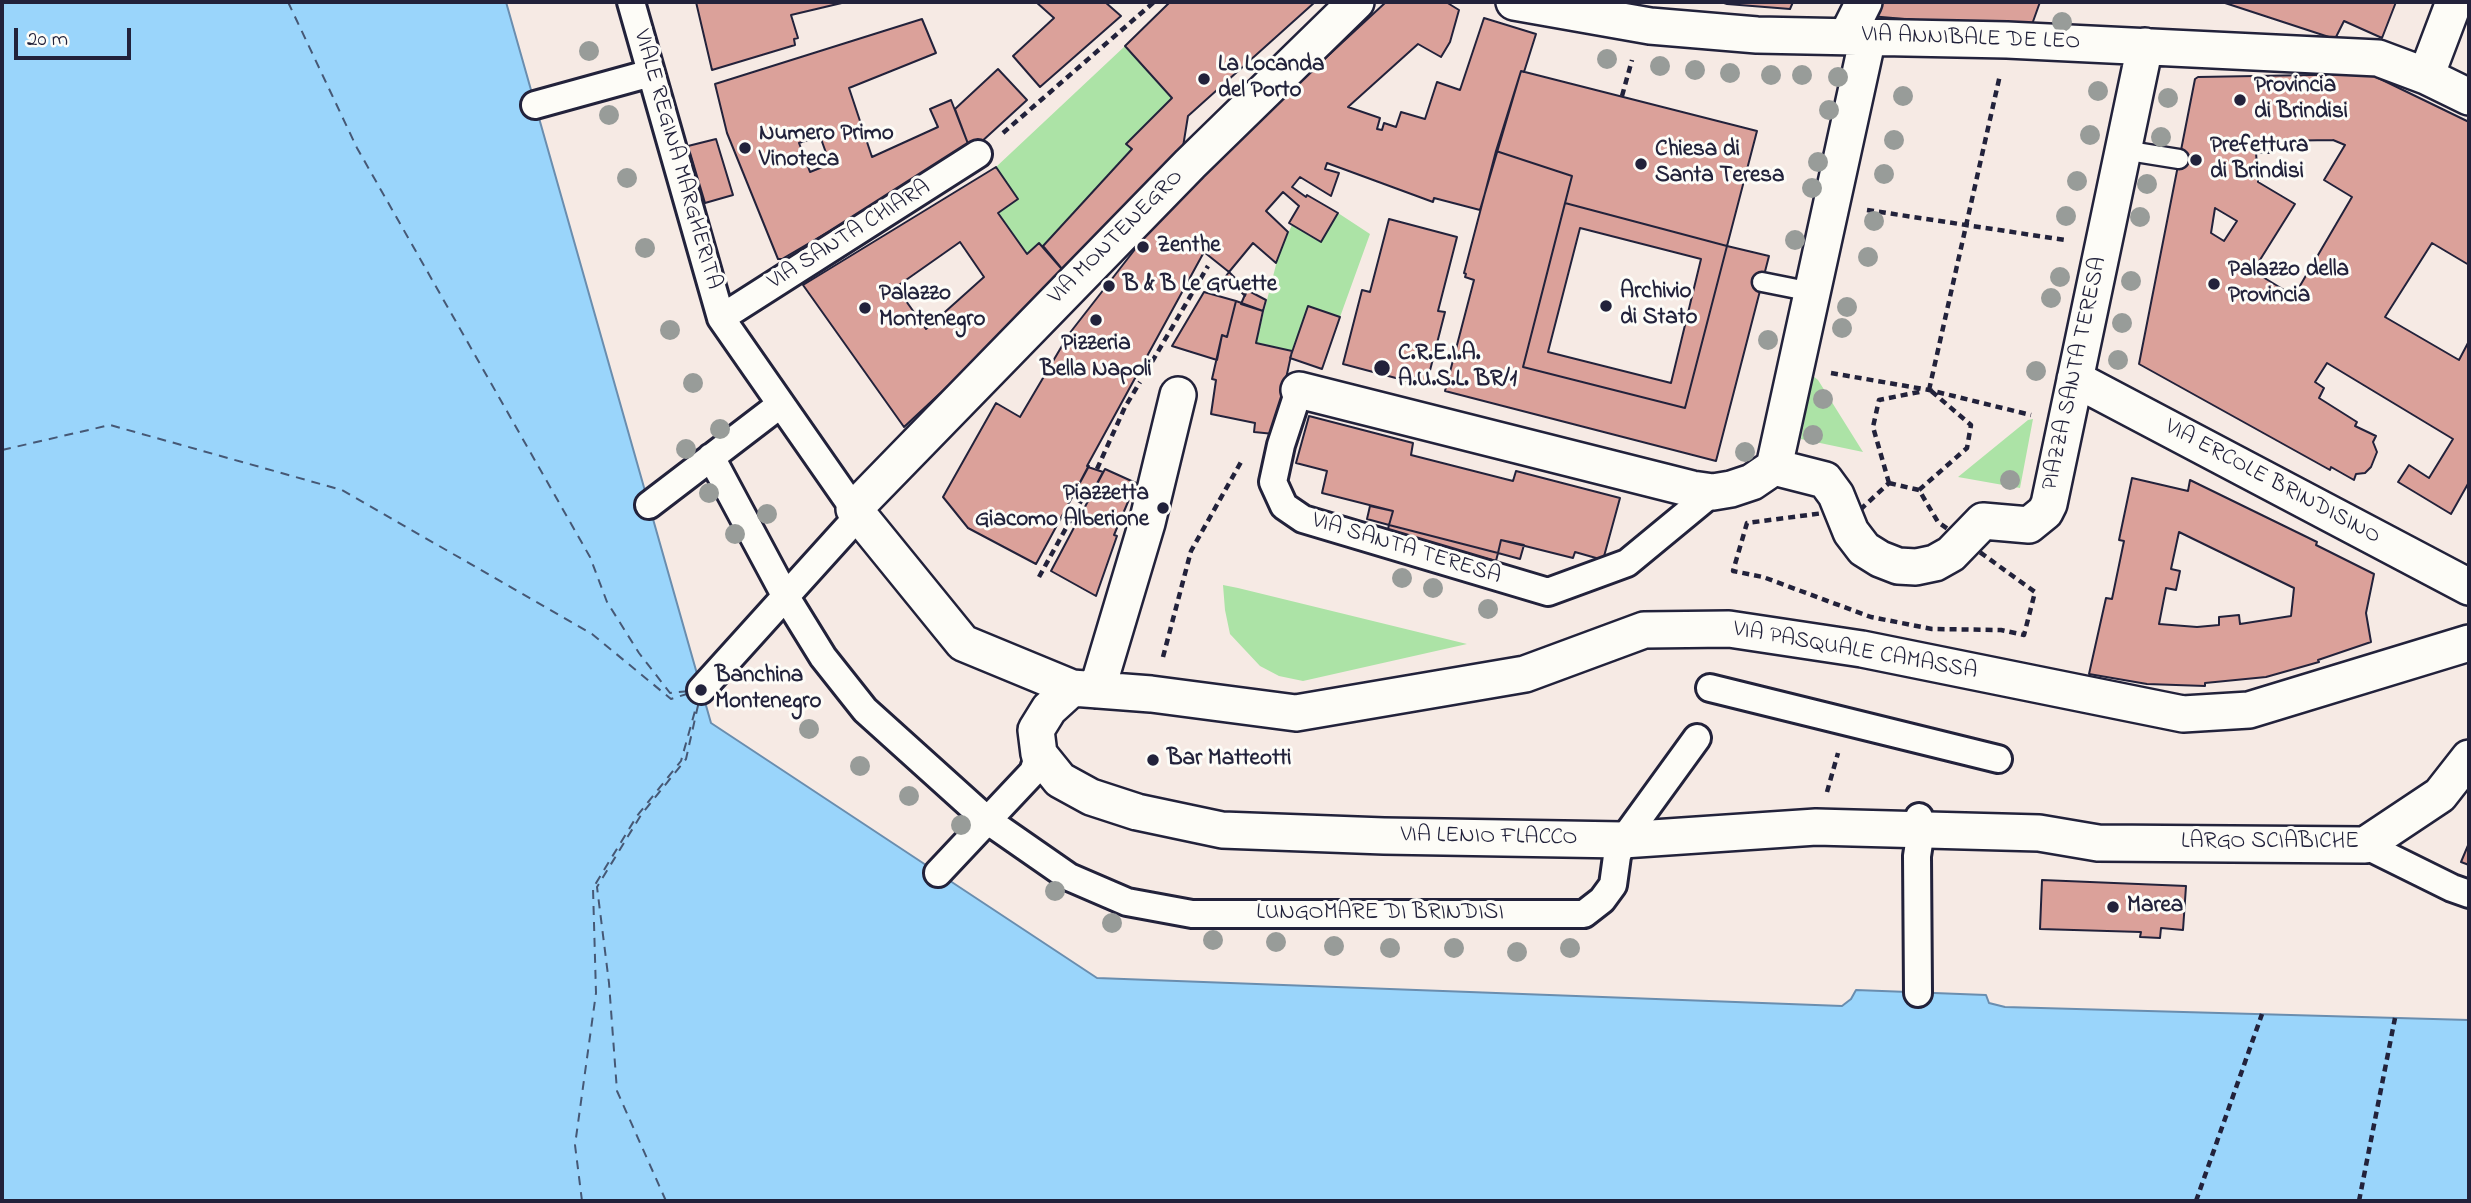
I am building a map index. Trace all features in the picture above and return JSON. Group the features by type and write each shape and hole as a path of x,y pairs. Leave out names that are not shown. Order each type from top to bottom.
{"street":[{"name":"VIALE REGINA MARGHERITA","path":"631,2 721,318 853,514"},
{"name":"VIA MONTENEGRO","path":"853,514 1180,174 1356,2"},
{"name":"VIA ANNIBALE DE LEO","path":"1514,2 1653,14 1757,35 2007,40 2378,58 2426,76 2469,97"},
{"path":"1774,467 1831,205 1864,2"},
{"path":"2426,76 2454,2"},
{"name":"PIAZZA SANTA TERESA","path":"1774,467 1825,480 1836,495 1851,532 1864,549 1898,566 1916,567 1935,563 1951,554 1951,532 1983,520 2029,525 2045,512 2049,504 2145,46"},
{"path":"535,105 651,73"},
{"name":"VIA SANTA CHIARA","path":"721,318 978,154"},
{"name":"VIA ERCOLE BRINDISINO","path":"2075,379 2469,587"},
{"name":"VIA SANTA TERESA","path":"1713,492 1626,563 1548,592 1303,520 1284,506 1273,482 1281,445 1299,390 1692,489 1713,492 1743,486 1774,467"},
{"path":"938,873 1033,772 1039,754 1036,730 1049,709 1084,689 1147,523 1178,395"},
{"path":"649,505 781,404"},
{"name":"LUNGOMARE DI BRINDISI","path":"712,457 786,597 823,657 866,710 987,820 1069,877 1127,902 1192,914 1584,914 1602,900 1612,885 1623,840 1697,738"},
{"path":"701,690 851,524 853,514"},
{"name":"VIA PASQUALE CAMASSA","path":"853,514 963,643 1084,689 1152,694 1296,713 1525,674 1644,631 1729,629 1862,649 2183,714 2249,710 2469,643"},
{"path":"1710,688 1997,759"},
{"name":"VIA LENIO FLACCO","path":"1039,754 1060,780 1091,797 1137,812 1222,830 1623,840 1920,823 2039,833"},
{"name":"LARGO SCIABICHE","path":"2039,833 2098,843 2365,845 2440,795 2469,758"},
{"path":"1919,993 1917,856 1920,823"},
{"path":"2365,845 2469,894"}],"lane":[{"path":"2123,150 2179,159"},
{"path":"1762,282 1812,292"}],"path":[{"path":"1002,134 1154,2"},
{"path":"1929,390 2007,40"},
{"path":"1622,96 1632,61"},
{"path":"1831,205 2104,245"},
{"path":"1826,373 1929,390 2066,423"},
{"path":"1929,390 1879,400 1873,427 1889,483 1919,490 1951,532 2035,592 2024,635 2001,630"},
{"path":"1919,490 1967,448 1971,425 1929,390"},
{"path":"1152,694 1191,551 1252,441 1281,445"},
{"path":"1039,577 1087,490"},
{"path":"1841,512 1747,523 1733,571 1763,577 1871,617"},
{"path":"2196,1201 2262,1014"},
{"path":"2359,1201 2395,1017"}],"green space":[{"path":"1125,46 1172,98 1126,144 1132,149 1043,246 1039,243 1027,254 998,213 1018,199 996,167"},
{"path":"1338,213 1370,234 1340,317 1308,306 1292,351 1256,343 1279,253 1292,225 1320,242"},
{"path":"1813,376 1818,380 1863,452 1801,439"},
{"path":"2033,419 2020,488 1958,477 2028,420"},
{"path":"1223,585 1467,644 1303,681 1279,676 1260,666 1230,634"}],"water":[{"path":"2,2 506,2 711,723 1097,978 1842,1006 1851,999 1856,990 1986,995 1989,1003 2005,1007 2469,1020 2469,1201 2,1201"}],"building":[{"path":"696,2 846,2 791,15 798,38 794,39 795,45 712,70"},
{"path":"1036,2 1105,2 1121,16 1040,87 1013,56 1054,18"},
{"path":"1170,2 1315,2 1188,116 1182,153 1067,275 1043,246 1132,149 1126,144 1172,98 1125,46"},
{"path":"1386,2 1446,2 1459,10 1450,42 1441,57 1418,44 1348,107 1380,118 1377,129 1382,130 1384,123 1396,127 1401,112 1425,119 1437,82 1460,90 1484,18 1536,34 1524,72 1521,71 1480,210 1434,198 1433,202 1327,163 1325,169 1339,173 1331,196 1300,177 1292,187 1338,213 1321,242 1289,223 1299,206 1283,192 1266,211 1288,232 1276,263 1253,243 1229,272 1204,252 1036,564 968,528 943,497 996,403 1020,417 1069,334 1164,212 1239,138"},
{"path":"1721,2 1793,2 1790,9"},
{"path":"1877,2 2040,2 2030,30 1870,16"},
{"path":"2222,2 2396,2 2382,38 2344,21 2335,39"},
{"path":"922,19 936,53 849,88 872,157 938,127 930,109 951,100 970,149 778,259 727,133 715,84","holes":["820,136 830,164 810,172 799,143"]},
{"path":"998,69 1027,100 970,149 955,109"},
{"name":"Chiesa di Santa Teresa","path":"1521,71 1757,131 1727,246 1565,203 1572,176 1496,151"},
{"name":"Palazzo della Provincia","path":"2370,74 2469,122 2469,265 2432,243 2385,317 2459,360 2469,341 2469,482 2451,514 2398,482 2409,465 2429,478 2453,439 2327,363 2315,382 2324,388 2319,398 2357,422 2355,426 2376,436 2373,442 2377,452 2371,467 2365,473 2356,474 2354,480 2331,467 2330,470 2139,364 2195,79","holes":["2333,140 2345,145 2324,180 2352,197 2294,296 2253,271 2295,204 2258,182 2256,152 2269,153 2270,141","2215,208 2237,221 2224,241 2211,233"]},
{"path":"716,139 733,195 705,203 688,146"},
{"path":"1496,151 1572,176 1523,367 1685,408 1727,246 1769,256 1716,461 1445,391 1474,280 1465,277 1464,273"},
{"name":"Palazzo Montenegro","path":"996,167 1018,199 998,213 1027,254 1039,243 1067,275 904,427 803,285","holes":["960,242 984,277 926,329 896,287"]},
{"path":"1565,203 1727,246 1685,408 1523,367","holes":["1580,228 1701,259 1671,383 1548,352"]},
{"path":"1389,219 1457,237 1438,311 1445,312 1426,386 1343,364 1362,290 1370,292"},
{"path":"1229,272 1247,290 1245,296 1226,276"},
{"path":"1247,290 1266,300 1263,311 1241,304"},
{"path":"1204,292 1236,301 1227,337 1222,335 1217,360 1172,346"},
{"path":"1236,301 1263,311 1256,343 1292,351 1274,434 1254,432 1255,423 1211,414 1216,380 1212,379 1222,335 1227,337"},
{"path":"1308,306 1340,317 1322,369 1290,358"},
{"path":"1309,416 1413,443 1411,455 1513,481 1516,471 1620,498 1603,560 1575,552 1573,558 1501,540 1498,553 1389,525 1393,511 1322,493 1327,471 1296,463"},
{"path":"1088,467 1103,472 1092,493 1078,486"},
{"path":"1105,469 1136,483 1114,535 1117,536 1096,596 1051,571"},
{"path":"2132,478 2188,491 2190,480 2317,542 2316,545 2374,574 2366,613 2371,642 2318,660 2319,662 2266,677 2205,683 2205,686 2147,684 2089,674 2106,598 2112,599 2124,541 2119,540","holes":["2179,532 2294,588 2291,616 2240,624 2239,615 2219,617 2219,625 2197,627 2159,624 2166,588 2176,590 2180,571 2171,569"]},
{"path":"1370,506 1393,511 1389,525 1367,519"},
{"path":"1389,525 1498,553 1496,561 1387,533"},
{"path":"1501,540 1524,545 1520,559 1498,553"},
{"path":"2469,843 2469,865 2461,862"},
{"name":"Marea","path":"2042,880 2186,886 2183,930 2161,928 2160,938 2140,937 2141,932 2040,929"}],"ferry route":[{"path":"288,2 357,148 590,557 607,602 639,653 670,693 690,691"},
{"path":"2,450 110,425 342,490 592,634 671,699 690,693"},
{"path":"666,1201 617,1091 609,983 597,887 641,815 686,759 699,701"},
{"path":"582,1201 575,1145 596,993 593,888 637,816 681,761 695,711"}],"place":[{"name":"La Locanda del Porto","path":"1204,79"},
{"name":"Provincia di Brindisi","path":"2240,100"},
{"name":"Numero Primo Vinoteca","path":"745,148"},
{"name":"Prefettura di Brindisi","path":"2196,160"},
{"name":"Chiesa di Santa Teresa","path":"1641,164"},
{"name":"Zenthe","path":"1143,247"},
{"name":"Palazzo della Provincia","path":"2214,284"},
{"name":"B & B Le Gruette","path":"1109,286"},
{"name":"Archivio di Stato","path":"1606,306"},
{"name":"Palazzo Montenegro","path":"865,308"},
{"name":"Pizzeria Bella Napoli","path":"1096,320"},
{"name":"C.R.E.I.A. A.U.S.L. BR/1","path":"1382,368"},
{"name":"Piazzetta Giacomo Alberione","path":"1163,508"},
{"name":"Banchina Montenegro","path":"701,690"},
{"name":"Bar Matteotti","path":"1153,760"},
{"name":"Marea","path":"2113,907"}]}
